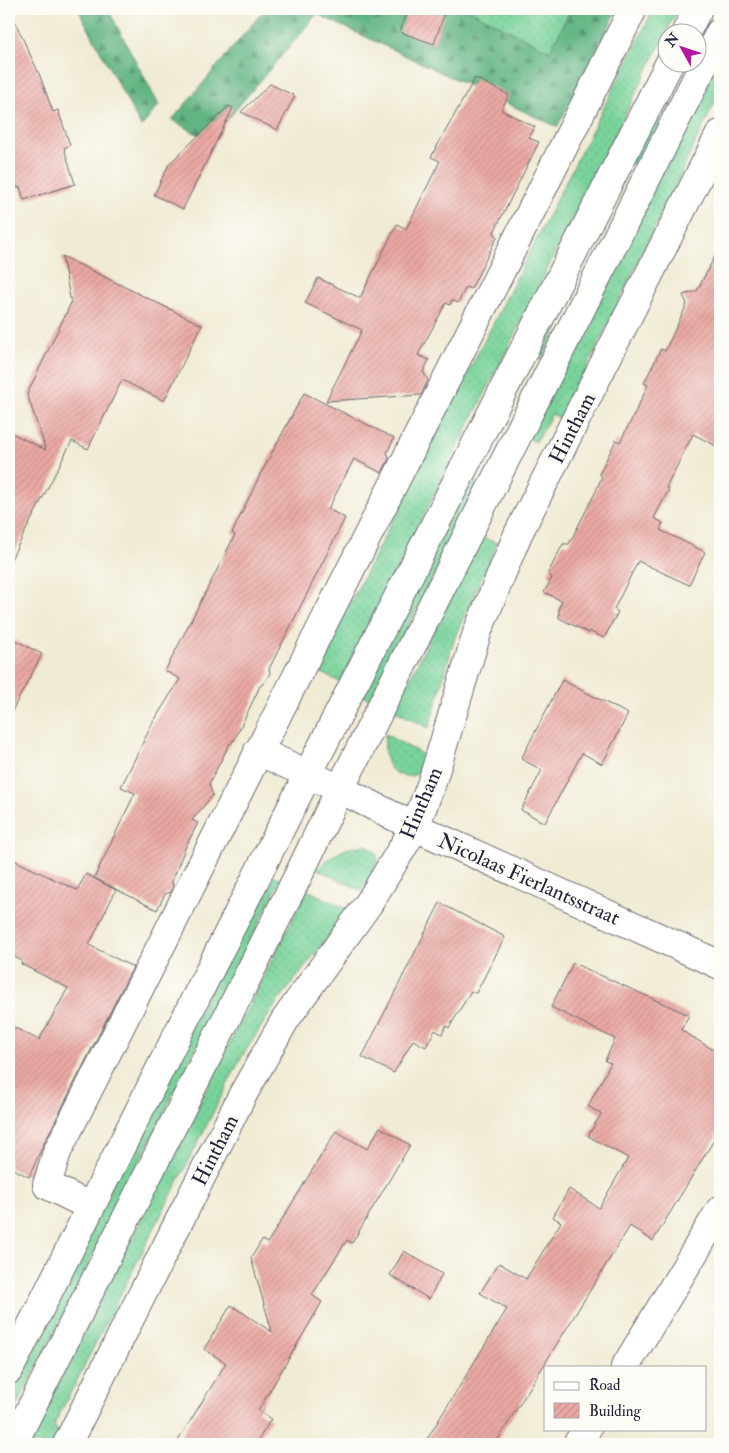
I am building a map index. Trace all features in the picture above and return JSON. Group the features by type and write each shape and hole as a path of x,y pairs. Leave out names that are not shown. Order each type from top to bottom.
{"street":[{"path":"91,1207 47,1185 57,1152 633,9"},
{"path":"691,22 698,9"},
{"path":"13,1444 720,32"},
{"path":"9,1370 308,774 665,72"},
{"name":"Hintham","path":"67,1444 242,1096 285,1020 369,903 415,827 432,782 477,633 518,534 720,134"},
{"path":"258,751 340,789"},
{"name":"Nicolaas Fierlantsstraat","path":"340,789 415,827 720,965"},
{"path":"626,1366 713,1239 720,1210"},
{"path":"578,1444 586,1430"}],"green space":[{"path":"78,9 108,9 159,105 141,127"},
{"path":"265,9 467,9 550,51 571,9 618,9 557,127 317,14 209,141 172,120"},
{"path":"467,9 571,9 551,52"},
{"path":"654,9 678,9 671,22 656,22 656,53 340,682 316,670"},
{"path":"720,57 720,92 562,419 552,414 536,442 528,438"},
{"path":"665,92 671,95 673,100 642,163 636,165 630,162"},
{"path":"567,287 573,290 574,295 543,357 538,360 532,357"},
{"path":"470,481 476,484 477,489 371,700 358,693"},
{"path":"481,537 497,543 455,637 429,728 394,710"},
{"path":"385,734 427,757 424,767 418,773 407,776 396,773 392,769 385,755"},
{"path":"366,845 375,851 378,861 362,891 317,869 328,859 340,852 352,847"},
{"path":"269,873 281,879 9,1422 9,1389"},
{"path":"307,890 349,910 276,1004 241,1058 54,1425 59,1434 53,1444 28,1444"}],"building":[{"path":"9,9 40,76 53,112 58,110 70,145 64,148 75,184 24,200 20,187 17,188 9,164"},
{"path":"408,9 428,9 444,15 434,44 400,32"},
{"path":"475,78 509,95 501,110 535,127 529,138 539,142 494,232 497,237 471,289 466,287 458,303 452,300 450,305 446,303 418,355 429,360 423,372 428,380 421,395 326,401 362,330 305,303 318,278 360,298 397,224 406,229 440,161 431,157"},
{"path":"270,84 295,96 277,130 241,112"},
{"path":"229,106 233,108 183,209 154,195 169,164"},
{"path":"720,246 720,448 693,434 666,488 669,489 654,518 663,523 660,530 705,552 689,585 638,561 614,609 618,612 604,638 589,631 589,633 559,618 559,607 562,601 544,592 552,578 548,573 563,544 569,544 596,491 602,476 599,474 616,440 620,442 634,415 648,385 644,383 661,349 665,351 687,304 683,295 697,291"},
{"path":"62,256 202,325 164,401 122,380 88,449 72,441 9,563 9,432 46,450 27,394 71,303"},
{"path":"304,393 394,438 387,453 389,458 382,473 354,459 328,509 345,518 269,669 270,673 260,686 234,741 230,743 209,784 213,795 192,820 198,823 186,846 172,881 173,887 171,892 165,894 157,910 94,878 135,793 121,787 152,724 180,679 165,671 235,535 232,533 260,475"},
{"path":"9,637 42,654 9,717"},
{"path":"562,680 628,714 602,764 582,753 545,823 521,810 542,770 521,759"},
{"path":"9,858 77,890 86,874 116,890 89,945 133,967 43,1145 29,1177 9,1167 9,1025 39,1040 68,988 21,964 22,961 9,954"},
{"path":"440,903 505,937 476,993 471,991 449,1028 446,1026 442,1034 435,1030 426,1047 413,1040 394,1073 362,1057"},
{"path":"573,963 689,1015 681,1030 720,1054 720,1130 653,1241 630,1226 495,1444 424,1444 507,1309 480,1293 499,1263 526,1279 561,1222 553,1217 569,1189 599,1208 628,1158 588,1136 601,1114 588,1106 611,1063 605,1061 615,1039 551,1007"},
{"path":"380,1127 410,1145 352,1243 347,1240 312,1295 322,1302 258,1411 271,1419 256,1444 176,1444 226,1363 204,1349 231,1305 272,1332 251,1258 262,1240 267,1243 336,1131 367,1149"},
{"path":"404,1251 442,1274 429,1299 390,1275"}]}
